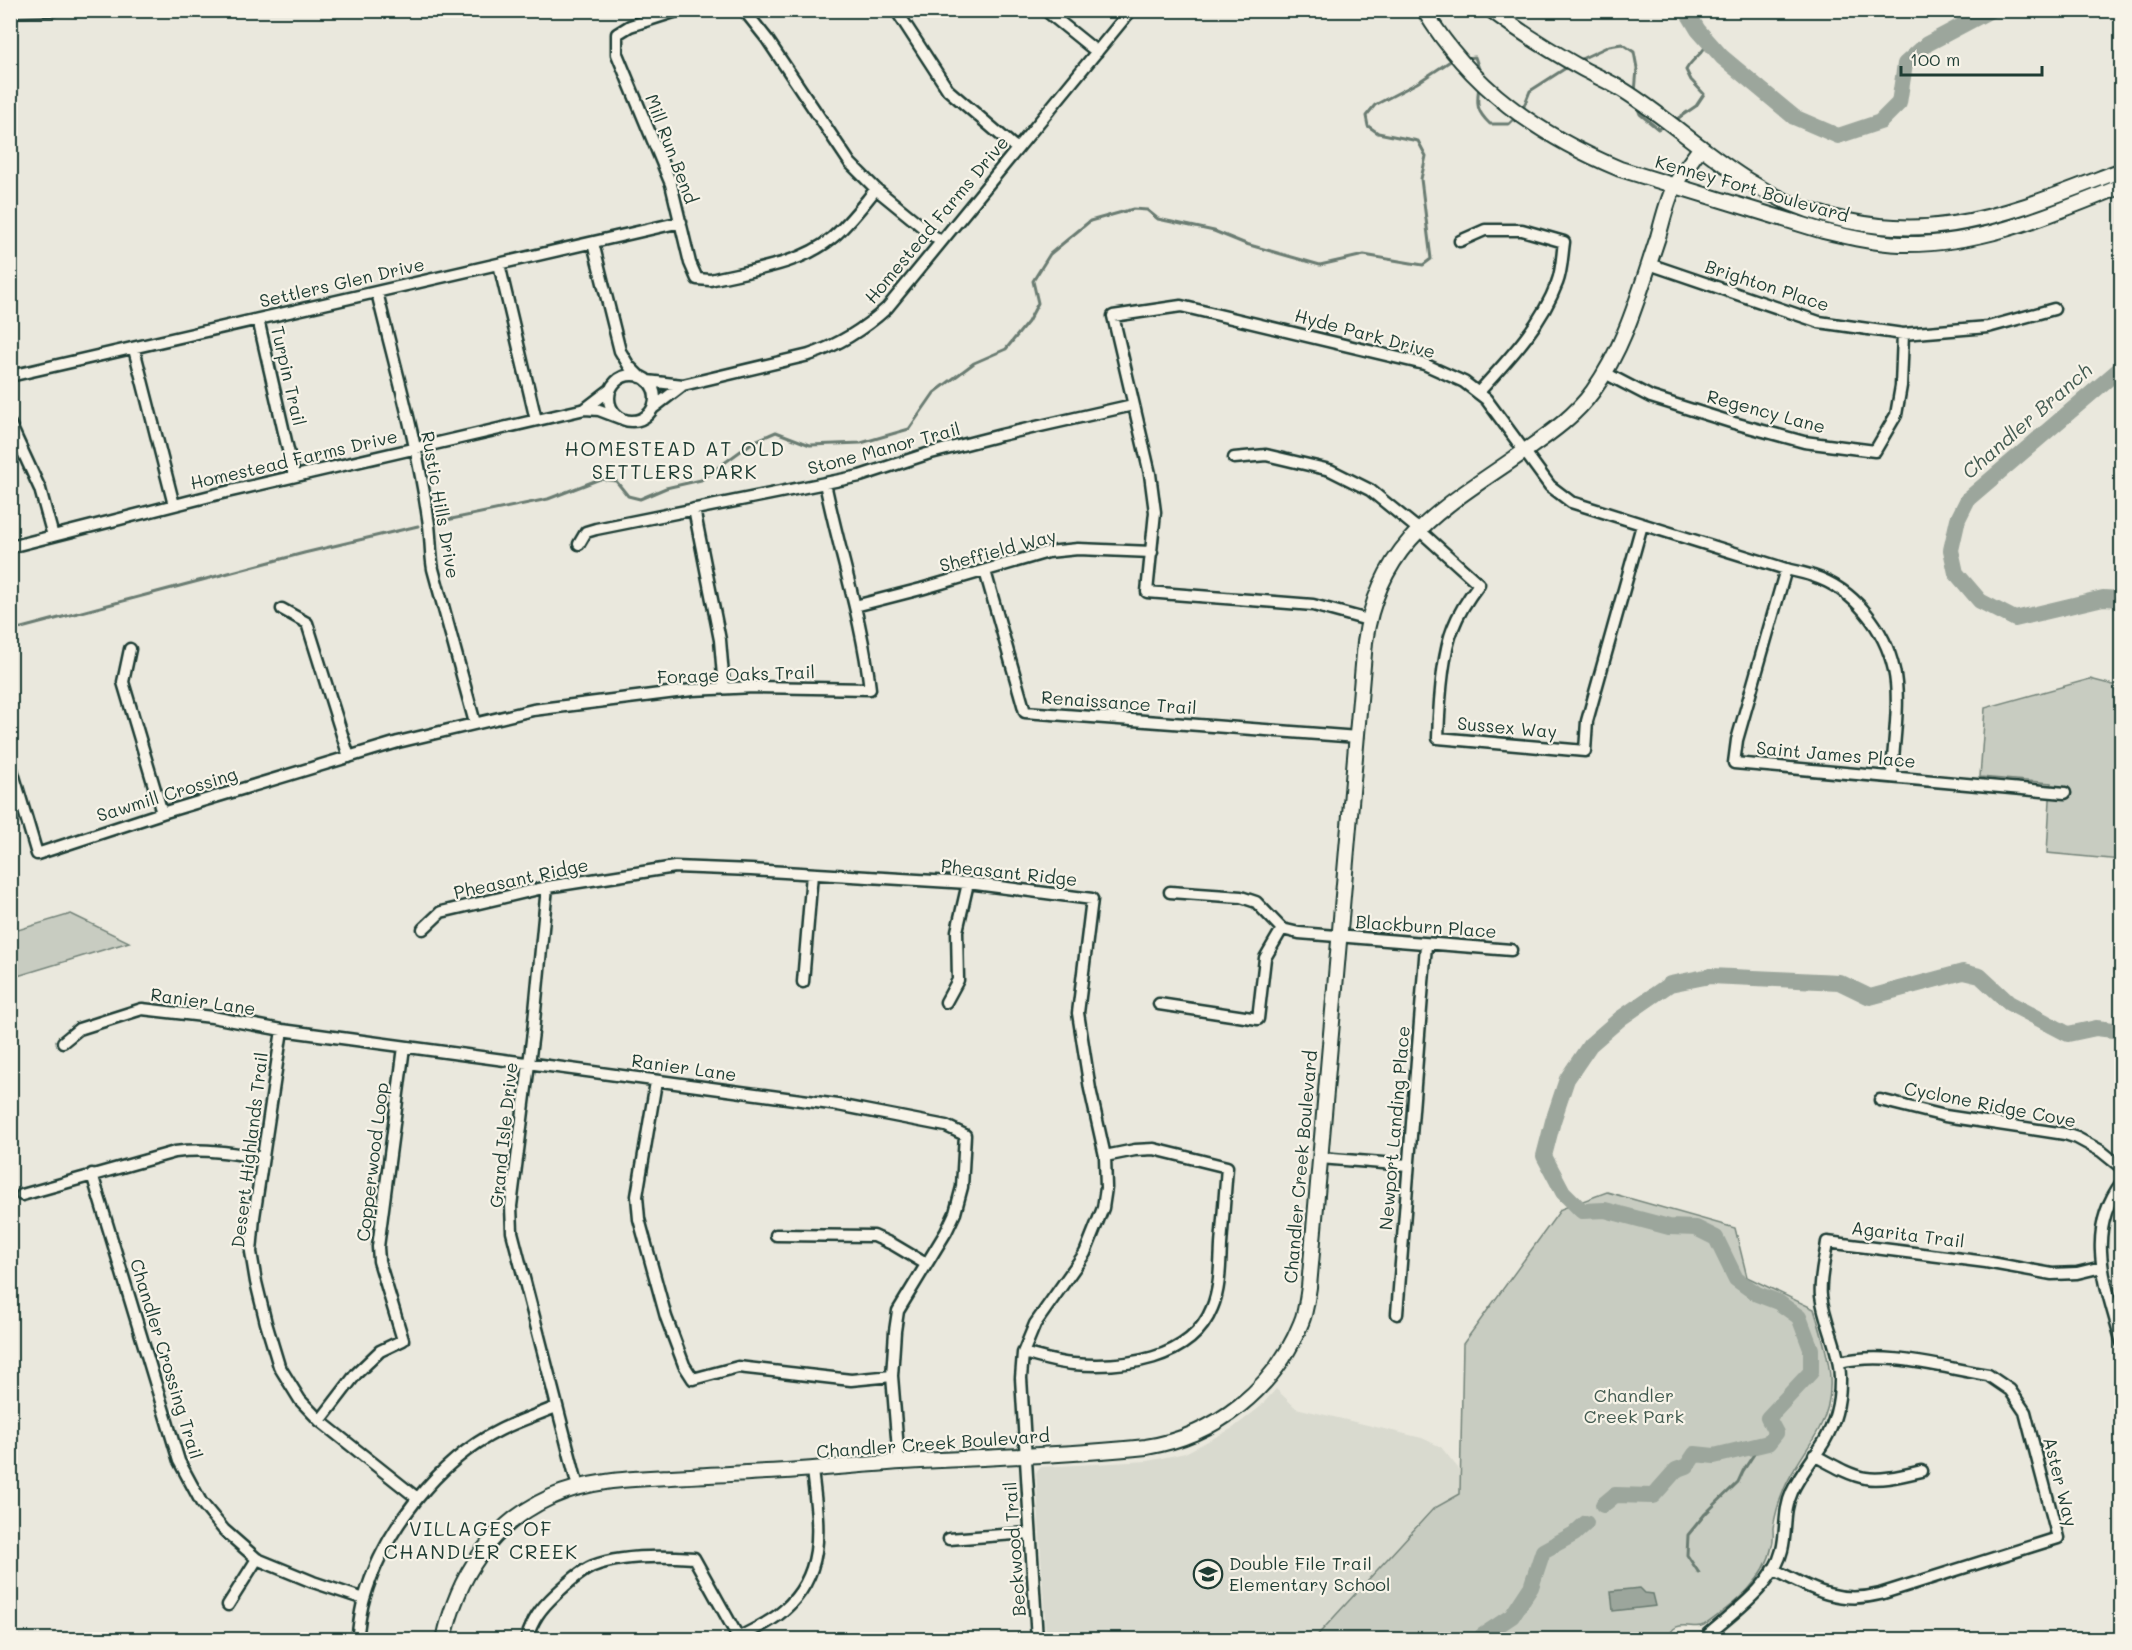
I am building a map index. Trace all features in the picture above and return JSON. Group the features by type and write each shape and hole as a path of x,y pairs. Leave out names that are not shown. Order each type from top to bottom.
{"street":[{"path":"10,11 53,10"},
{"name":"Mill Run Bend","path":"680,10 630,26 616,34 615,44 617,54 671,184 693,272 697,279 710,280 801,256 811,251 843,227 876,189"},
{"path":"744,10 767,39 842,152 876,189 941,242"},
{"path":"896,10 948,90 1017,149"},
{"path":"1045,10 1097,52"},
{"name":"Homestead Farms Drive","path":"585,409 626,376 683,385 809,355 842,342 867,326 887,308 1131,10"},
{"name":"Kenney Fort Boulevard","path":"1424,10 1438,32 1467,68 1511,110 1590,157 1620,169 1823,231 1858,239 1900,244 1936,243 1972,238 2006,230 2121,186"},
{"name":"Kenney Fort Boulevard","path":"1491,10 1539,44 1623,90 1726,167 1783,201 1835,218 1893,226 1934,226 1978,219 2020,207 2121,170"},
{"name":"Chandler Creek Boulevard","path":"444,1640 451,1610 460,1587 478,1558 498,1533 521,1514 538,1504 578,1487 599,1482 633,1479 1131,1449 1165,1443 1191,1435 1213,1425 1251,1397 1286,1352 1302,1321 1309,1287 1338,937 1368,620 1374,602 1401,550 1418,529 1448,504 1554,430 1580,407 1605,373 1629,325 1674,186 1697,144"},
{"name":"Settlers Glen Drive","path":"10,376 681,222"},
{"path":"1460,241 1485,230 1522,230 1564,242 1558,282 1541,317 1512,355 1478,393"},
{"path":"593,243 620,351 629,366 644,379 654,393 653,408"},
{"path":"499,264 536,420"},
{"name":"Brighton Place","path":"1649,264 1819,322 1903,334 1988,327 2054,309"},
{"name":"Rustic Hills Drive","path":"377,292 415,448 429,521 433,569 475,723"},
{"name":"Hyde Park Drive","path":"1368,620 1313,605 1147,592 1155,512 1150,474 1113,316 1180,306 1424,364 1464,382 1486,399 1550,486 1571,502 1815,576 1843,591 1874,622 1887,647 1894,671 1897,694 1892,776"},
{"name":"Turpin Trail","path":"258,319 294,476"},
{"name":"Regency Lane","path":"1605,373 1651,397 1734,423 1804,442 1875,452 1896,415 1901,386 1903,334"},
{"path":"134,349 174,505"},
{"path":"620,351 618,375 609,398 614,412 620,418"},
{"name":"Homestead Farms Drive","path":"10,547 294,476 585,409 599,410 635,421 642,419 683,385"},
{"name":"Stone Manor Trail","path":"579,544 586,532 596,529 860,476 918,456 1133,405"},
{"path":"10,424 40,489 53,536"},
{"path":"1234,458 1266,455 1330,470 1370,490 1418,529"},
{"name":"Forage Oaks Trail","path":"398,742 533,710 692,690 724,688 870,689 866,654 825,483"},
{"path":"694,509 720,640 724,688"},
{"name":"Sussex Way","path":"1418,529 1479,584 1469,597 1450,636 1446,652 1438,738 1585,751 1587,721 1642,525"},
{"name":"Sheffield Way","path":"855,606 1048,552 1066,549 1152,552"},
{"name":"Saint James Place","path":"1786,569 1737,740 1734,763 2065,793"},
{"name":"Renaissance Trail","path":"985,571 1025,712 1358,737"},
{"path":"282,609 306,623 349,757"},
{"path":"130,649 123,681 162,813"},
{"name":"Sawmill Crossing","path":"10,763 37,854 162,813 398,742"},
{"name":"Pheasant Ridge","path":"423,929 441,912 547,887 675,867 968,883 1092,899 1078,1013 1090,1089 1105,1156 1106,1188 1103,1209 1085,1253 1035,1324 1023,1353 1021,1378 1026,1456"},
{"path":"803,982 812,874"},
{"path":"946,1002 958,980 957,931 968,883"},
{"name":"Grand Isle Drive","path":"547,887 511,1206 512,1232 578,1487"},
{"path":"1159,1004 1258,1019 1264,958 1282,929 1256,902 1241,897 1170,892"},
{"name":"Blackburn Place","path":"1282,929 1338,937 1511,950"},
{"name":"Newport Landing Place","path":"1397,1314 1426,945"},
{"name":"Ranier Lane","path":"63,1042 80,1029 142,1009 212,1017 282,1030 528,1062 656,1082 838,1105 946,1126 965,1135 962,1187 955,1214 898,1311 892,1376 899,1462"},
{"name":"Desert Highlands Trail","path":"282,1030 254,1217 251,1252 256,1282 279,1366 300,1400 320,1421 417,1498"},
{"name":"Copperwood Loop","path":"320,1421 364,1366 380,1351 403,1340 379,1261 378,1247 404,1047"},
{"path":"656,1082 637,1196 639,1219 666,1317 684,1365 693,1379 738,1367 851,1380 892,1376"},
{"name":"Cyclone Ridge Cove","path":"1880,1100 1945,1116 2065,1134 2101,1151 2121,1168"},
{"path":"22,1196 175,1152 198,1149 216,1150 263,1158"},
{"path":"1023,1353 1071,1364 1116,1364 1156,1358 1175,1350 1196,1333 1212,1309 1219,1276 1227,1167 1154,1149 1134,1150 1105,1156"},
{"path":"1320,1158 1408,1165"},
{"name":"Chandler Crossing Trail","path":"92,1174 179,1461 201,1502 224,1530 256,1559 364,1599"},
{"path":"2121,1182 2114,1192 2102,1223 2099,1240 2102,1267 2121,1343"},
{"path":"777,1235 874,1236 926,1264"},
{"name":"Agarita Trail","path":"1713,1640 1709,1634 1756,1593 1773,1569 1782,1552 1788,1502 1793,1489 1824,1442 1836,1411 1840,1379 1839,1362 1821,1294 1827,1242 1986,1262 2052,1274 2077,1273 2102,1267"},
{"name":"Aster Way","path":"1773,1569 1823,1594 1856,1598 1880,1594 1945,1575 2058,1538 2027,1419 2019,1400 2010,1390 1988,1375 1889,1358 1869,1357 1839,1362"},
{"path":"357,1640 364,1599 392,1535 417,1498 468,1450 499,1431 556,1407"},
{"path":"1814,1455 1847,1473 1864,1479 1889,1479 1922,1471"},
{"name":"Beckwood Trail","path":"1026,1456 1037,1640"},
{"path":"526,1640 538,1612 572,1580 593,1566 624,1560 663,1556 694,1558 737,1638 782,1612 809,1580 817,1547 812,1470"},
{"path":"949,1539 1029,1533"},
{"path":"228,1605 256,1559"}],"shaded area":[{"name":"Double File Trail Elementary School","path":"1276,1389 1296,1408 1422,1438 1441,1447 1458,1468 1461,1478 1460,1494 1433,1509 1313,1639 1046,1640 1036,1473 1041,1467 1148,1461 1185,1453 1233,1428 1260,1407"},
{"path":"1640,1588 1645,1593 1653,1594 1656,1606 1613,1611 1611,1591"}],"green space":[{"path":"2090,679 2121,687 2121,860 2047,853 2051,783 1980,777 1985,708"},
{"path":"71,914 129,942 11,978 11,932"},
{"name":"Chandler Creek Park","path":"1607,1192 1735,1228 1747,1277 1814,1309 1827,1354 1829,1399 1826,1414 1819,1429 1790,1476 1781,1496 1773,1528 1773,1544 1763,1571 1746,1591 1705,1625 1674,1628 1668,1640 1313,1640 1433,1509 1460,1494 1463,1344 1561,1209"}],"waterway":[{"name":"Chandler Branch","path":"1686,10 1698,30 1722,57 1794,117 1838,136 1880,122 1899,103 1905,64 1927,44 1991,10"},
{"path":"1674,121 1696,106 1704,94 1691,80 1686,70 1708,42"},
{"path":"1577,61 1609,46 1622,44 1634,52 1637,68 1635,93"},
{"path":"1465,58 1475,57 1480,72"},
{"path":"437,522 548,499 600,479 616,481 628,496 640,499 666,488 701,480 753,442 776,432 810,445 861,443 909,429 934,393 974,363 1006,349 1028,322 1038,303 1033,281 1050,254 1090,221 1133,209 1147,210 1158,219 1214,231 1246,244 1320,265 1364,255 1423,265 1431,259 1421,179 1426,156 1418,141 1378,133 1368,126 1366,116 1375,105 1417,83 1455,58"},
{"path":"1522,111 1530,91 1569,66"},
{"path":"1479,85 1479,110 1490,124 1509,124 1517,116"},
{"path":"1637,106 1640,114 1658,129 1666,125"},
{"name":"Chandler Branch","path":"2122,367 1968,499 1958,519 1951,550 1956,573 1980,601 2015,619 2103,598 2122,599"},
{"path":"10,631 304,553 418,526"},
{"name":"Chandler Branch","path":"1603,1505 1615,1495 1653,1496 1676,1470 1687,1466 1695,1454 1714,1456 1768,1443 1776,1433 1768,1418 1811,1372 1811,1349 1799,1317 1778,1302 1757,1294 1736,1279 1716,1238 1696,1228 1669,1227 1605,1210 1582,1211 1563,1192 1544,1156 1567,1079 1590,1045 1621,1018 1670,984 1710,976 1839,982 1870,997 1963,972 1980,976 2009,1003 2068,1034 2096,1028 2122,1031"},
{"path":"1699,1573 1687,1555 1688,1535 1705,1514 1738,1482 1760,1445"},
{"name":"Chandler Branch","path":"1481,1640 1482,1636 1512,1616 1531,1587 1543,1551 1574,1534 1586,1523"}],"place":[{"name":"Double File Trail Elementary School","path":"1208,1574"}],"district":[{"name":"HOMESTEAD AT OLD SETTLERS PARK","path":"675,460"},
{"name":"VILLAGES OF CHANDLER CREEK","path":"481,1540"}]}
